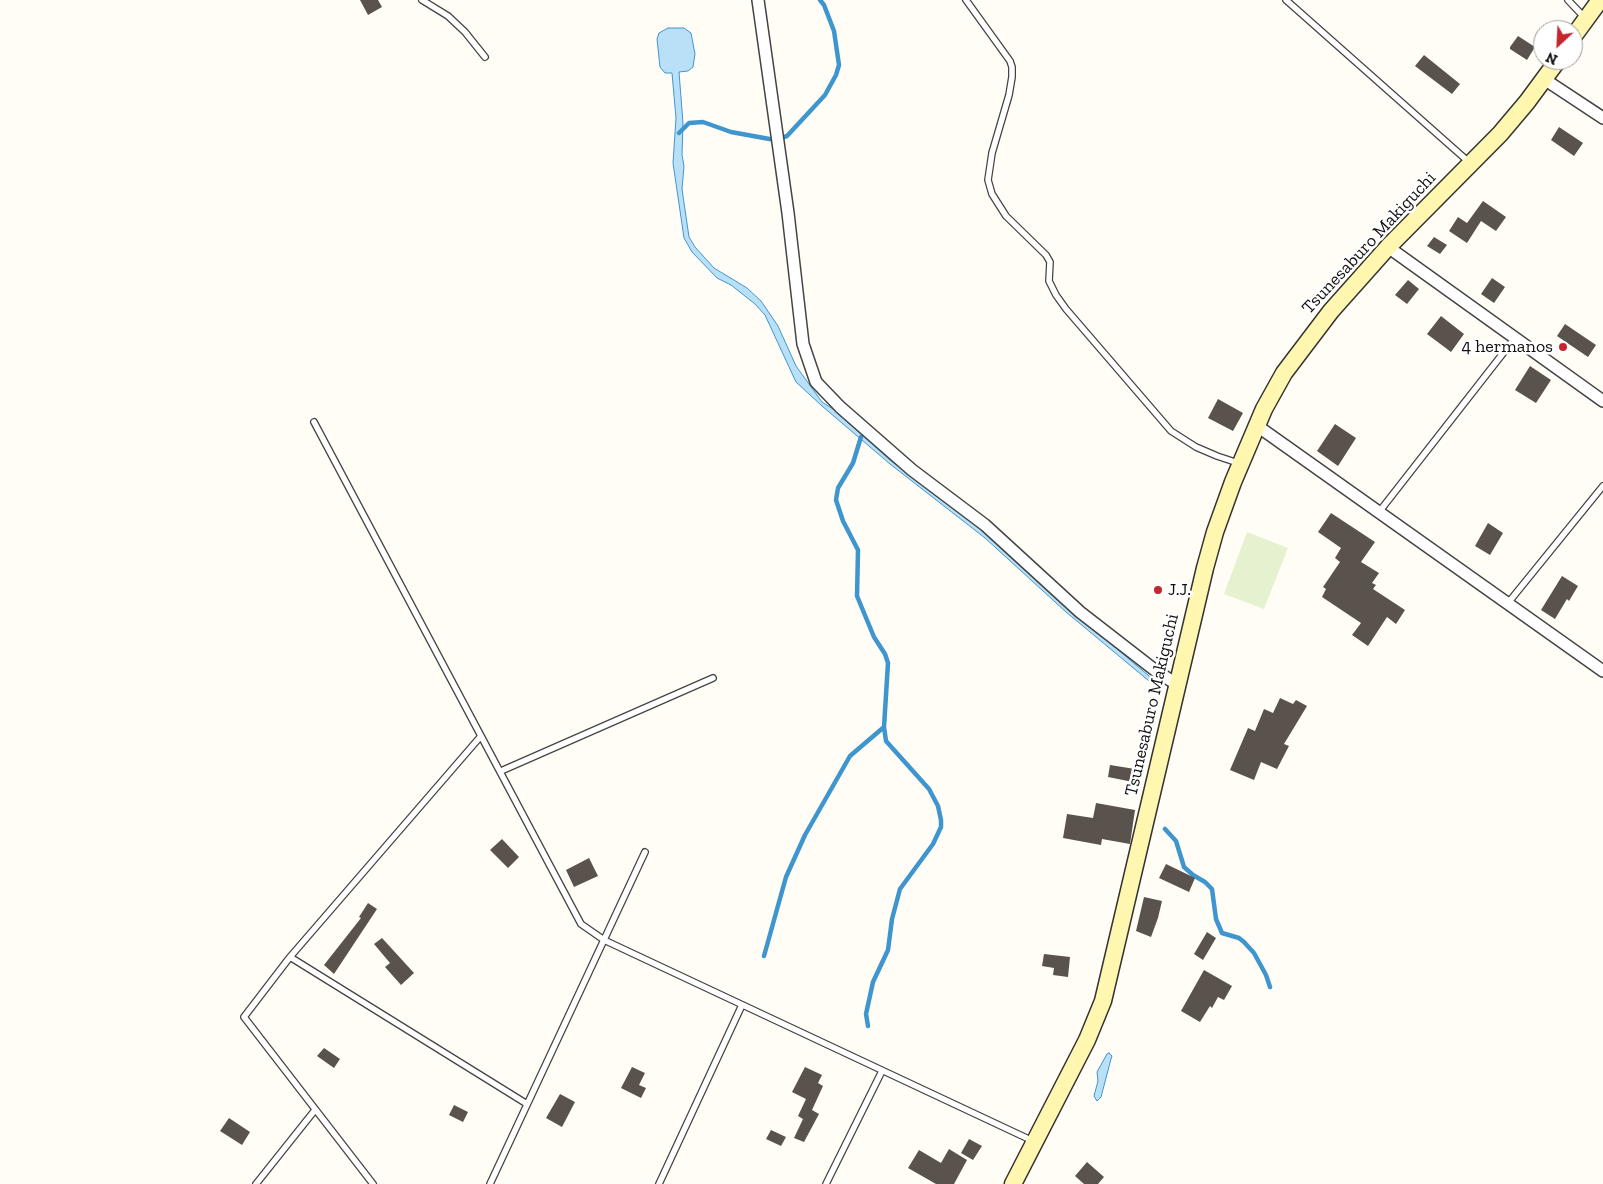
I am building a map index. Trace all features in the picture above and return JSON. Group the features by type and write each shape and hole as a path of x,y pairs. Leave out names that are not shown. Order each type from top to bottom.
{"street":[{"path":"758,0 784,185 803,344 816,382 840,408 912,470 986,524 1080,612 1178,685"},
{"path":"1583,21 1600,0"},
{"name":"Tsunesaburo Makiguchi","path":"1013,1184 1087,1040 1103,1001 1205,568 1215,532 1256,425 1284,373 1312,334 1388,247 1500,134 1551,70"},
{"path":"1544,79 1603,118"},
{"path":"1388,247 1603,401"},
{"path":"1256,425 1603,671"}],"lane":[{"path":"422,0 448,16 465,32 485,57"},
{"path":"966,0 1010,61 1012,67 1009,95 992,153 988,180 992,194 1006,216 1046,255 1050,262 1049,281 1066,309 1171,432 1196,447 1240,464"},
{"path":"1286,0 1471,163"},
{"path":"1568,0 1585,18"},
{"path":"1378,512 1515,338"},
{"path":"314,422 581,924 604,940 1035,1142"},
{"path":"1508,603 1603,486"},
{"path":"501,771 713,678"},
{"path":"372,1184 244,1018 290,957 481,736"},
{"path":"490,1184 645,852"},
{"path":"290,957 527,1104"},
{"path":"659,1184 742,1005"},
{"path":"826,1184 882,1071"},
{"path":"256,1184 315,1110"}],"green space":[{"path":"1247,532 1288,548 1264,609 1224,594"}],"water":[{"path":"668,28 684,28 691,33 695,54 693,67 688,71 679,72 683,123 682,155 684,166 682,189 689,237 695,247 714,268 747,288 761,301 778,326 796,366 822,402 833,409 891,461 969,518 1070,609 1162,687 1161,691 1066,612 985,538 890,464 796,382 765,315 755,304 731,285 717,278 692,252 684,238 673,163 676,118 672,73 665,73 660,67 657,39 659,33"},
{"path":"1109,1053 1112,1056 1101,1097 1097,1101 1094,1096 1098,1081 1097,1072"}],"building":[{"path":"360,0 378,0 382,7 368,15"},
{"path":"1518,36 1533,46 1533,50 1527,60 1510,49"},
{"path":"1424,55 1460,84 1452,94 1415,66"},
{"path":"1559,127 1583,143 1574,156 1551,140"},
{"path":"1483,201 1506,217 1496,231 1481,221 1467,243 1449,231 1458,217 1467,223"},
{"path":"1434,237 1447,245 1440,254 1427,246"},
{"path":"1492,278 1505,287 1494,303 1481,294"},
{"path":"1408,280 1419,289 1407,304 1395,295"},
{"path":"1441,316 1464,334 1451,352 1427,334"},
{"path":"1565,324 1596,345 1588,357 1557,336"},
{"path":"1530,366 1551,380 1536,403 1515,390"},
{"path":"1218,399 1243,413 1233,431 1208,418"},
{"path":"1335,424 1356,438 1338,466 1317,451"},
{"path":"1331,513 1375,542 1361,562 1379,573 1372,583 1376,585 1373,589 1405,610 1396,624 1387,617 1368,646 1352,635 1361,623 1322,597 1326,589 1323,587 1340,562 1335,558 1341,548 1318,532"},
{"path":"1488,523 1503,533 1490,555 1475,546"},
{"path":"1562,576 1578,586 1569,601 1567,599 1555,619 1541,610"},
{"path":"1280,698 1293,704 1296,700 1307,706 1284,744 1289,746 1277,769 1261,762 1254,780 1230,770 1248,728 1255,731 1264,709 1273,713"},
{"path":"1110,765 1135,769 1133,782 1108,777"},
{"path":"1096,803 1135,810 1130,844 1102,839 1101,845 1063,838 1067,814 1093,818"},
{"path":"502,839 519,857 508,868 490,850"},
{"path":"589,858 598,876 574,887 566,870"},
{"path":"1166,864 1195,878 1189,892 1159,878"},
{"path":"1144,897 1162,901 1151,937 1136,931"},
{"path":"368,903 377,909 334,974 324,965 361,918 359,917"},
{"path":"1207,932 1216,938 1203,960 1194,954"},
{"path":"382,938 414,973 401,985 385,967 390,963 374,944"},
{"path":"1044,954 1070,957 1068,977 1053,975 1054,968 1042,966"},
{"path":"1204,970 1232,986 1224,1000 1218,997 1212,1008 1210,1006 1200,1022 1181,1011"},
{"path":"324,1048 340,1059 334,1068 317,1056"},
{"path":"632,1067 645,1073 639,1085 646,1088 641,1098 621,1088"},
{"path":"805,1067 822,1075 818,1083 823,1086 812,1110 819,1114 804,1142 794,1138 803,1119 798,1116 806,1099 792,1092"},
{"path":"560,1094 575,1102 562,1127 546,1118"},
{"path":"454,1105 468,1112 463,1122 449,1115"},
{"path":"229,1118 250,1132 242,1145 220,1131"},
{"path":"771,1130 786,1137 781,1146 766,1139"},
{"path":"969,1139 982,1146 973,1160 961,1153"},
{"path":"949,1149 967,1160 954,1184 936,1184 908,1168 919,1150 941,1163"},
{"path":"1087,1162 1104,1177 1098,1184 1084,1184 1075,1176"}],"waterway":[{"path":"679,133 689,123 703,122 731,132 775,140 787,136 825,95 836,75 839,65 834,31 824,5 820,0"},
{"path":"861,437 853,463 838,488 836,500 843,521 858,550 857,596 874,637 885,654 888,663 884,727 886,741 929,789 938,806 941,820 941,827 933,844 900,889 892,919 888,950 873,982 866,1014 868,1026"},
{"path":"764,956 786,877 805,835 850,756 884,727"},
{"path":"1165,829 1176,841 1184,867 1212,889 1216,919 1222,933 1239,938 1254,953 1270,987"}],"place":[{"name":"4 hermanos","path":"1563,347"},
{"name":"J.J.","path":"1158,590"}]}
